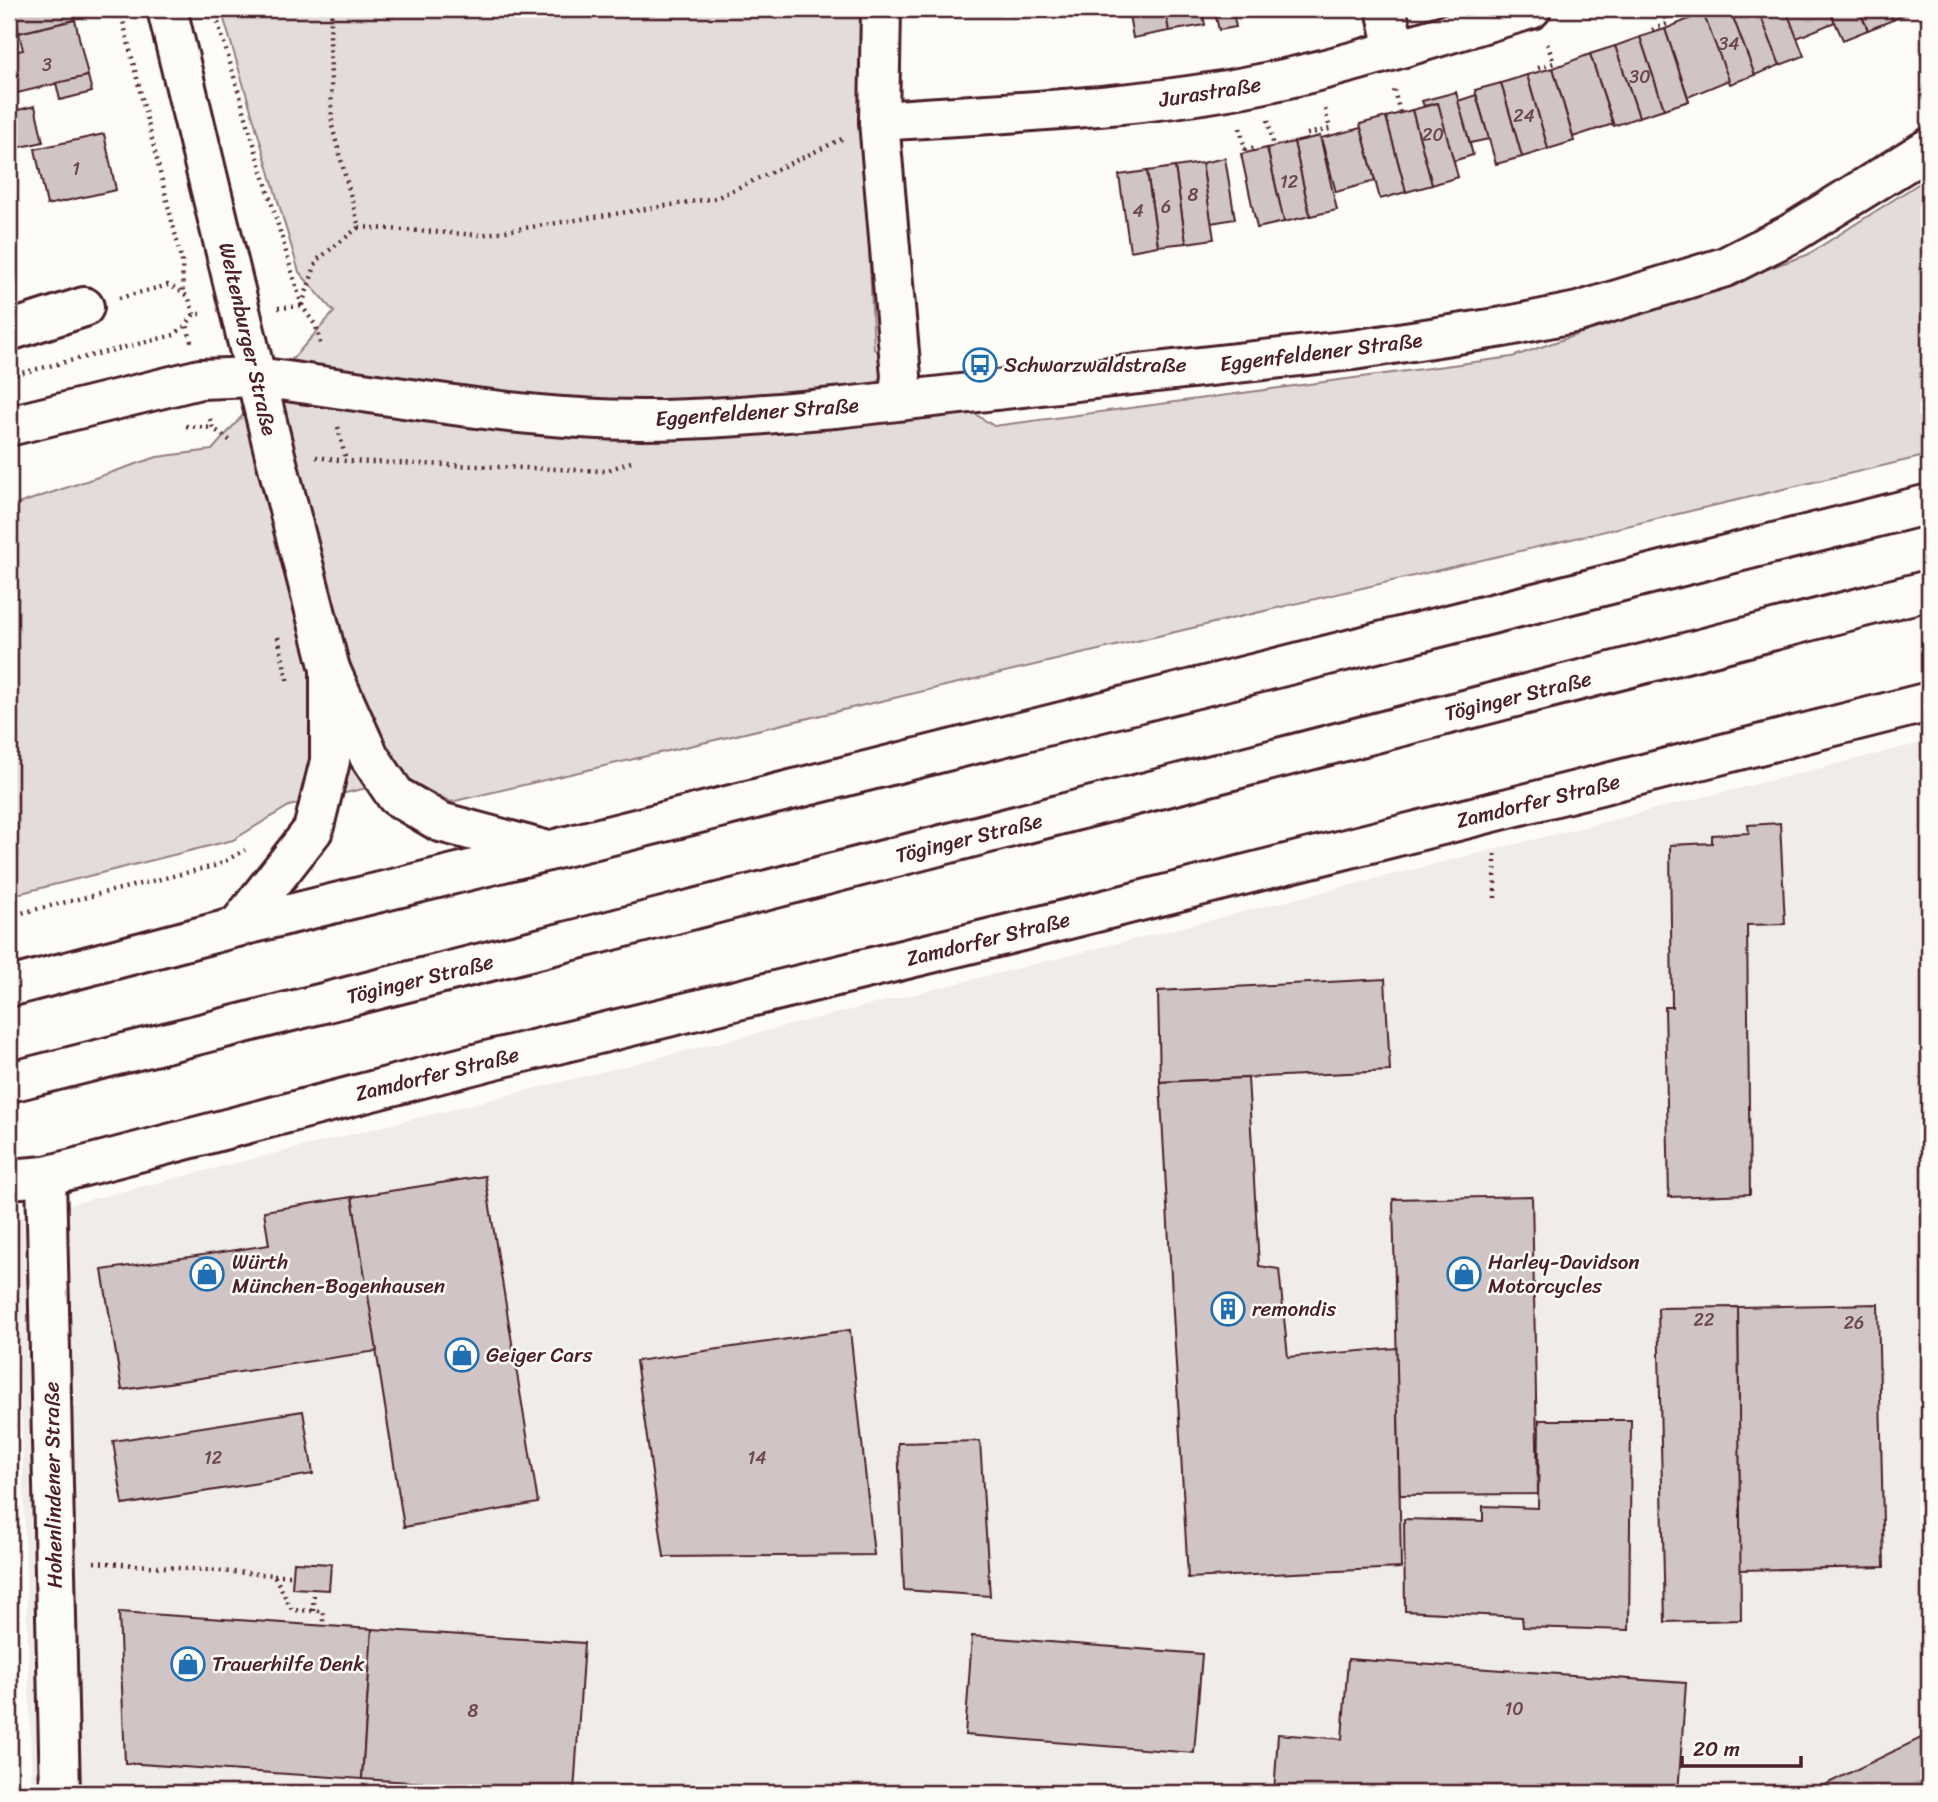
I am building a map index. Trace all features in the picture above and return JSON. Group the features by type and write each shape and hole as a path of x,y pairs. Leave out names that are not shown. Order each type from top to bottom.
{"main road":[{"name":"Weltenburger Straße","path":"167,9 330,669"},
{"path":"881,9 879,121 901,376 898,400"},
{"path":"1385,9 1395,49"},
{"name":"Jurastraße","path":"879,121 1169,99 1261,84 1395,49 1531,9"},
{"name":"Eggenfeldener Straße","path":"9,426 200,379 256,377 539,414 642,420 764,414 1353,349 1503,327 1578,312 1725,267 1791,233 1929,148"},
{"path":"9,331 84,307"},
{"path":"9,987 237,927 1929,505"},
{"name":"Töginger Straße","path":"11,1082 609,931 1929,590"},
{"path":"330,669 369,756 396,796 440,822 548,851"},
{"path":"237,927 313,830 330,761 330,669"},
{"name":"Zamdorfer Straße","path":"9,1179 46,1176 487,1060 1022,930 1929,702"},
{"name":"Hohenlindener Straße","path":"46,1176 60,1793"}],"path":[{"path":"120,9 182,262 183,292"},
{"path":"214,9 302,306 317,260 359,227 480,235 716,198 879,121"},
{"path":"332,9 332,126 359,227"},
{"path":"1652,30 1667,24 1662,9"},
{"path":"84,307 168,285 183,292 189,299 194,314"},
{"path":"9,376 174,335 187,324"},
{"path":"276,630 289,683"},
{"path":"1495,898 1496,841"},
{"path":"9,916 218,865 254,845"},
{"path":"82,1562 293,1575"},
{"path":"274,1575 292,1610 323,1611 323,1626"},
{"path":"313,1611 314,1589"}],"shaded area":[{"path":"221,9 860,9 874,349 994,426 1512,357 1807,255 1929,177 1929,455 451,802 406,779 289,806 233,840 9,896 9,507 157,457 212,450 334,312 299,272"},
{"path":"1929,741 1929,1793 32,1793 16,1218"}],"building":[{"path":"13,9 72,9 75,20 19,33"},
{"path":"1128,9 1165,9 1169,31 1133,38"},
{"path":"1165,9 1202,9 1205,25 1169,31"},
{"path":"1214,9 1232,9 1236,27 1219,30"},
{"path":"1715,9 1730,9 1755,75 1730,84 1703,13"},
{"path":"1730,9 1758,9 1780,65 1755,75"},
{"path":"1758,9 1786,9 1804,56 1780,65"},
{"path":"1786,9 1829,9 1835,22 1797,38"},
{"path":"1829,9 1859,9 1868,30 1843,40"},
{"path":"1859,9 1888,9 1893,20 1868,30"},
{"path":"1888,9 1918,9 1893,20"},
{"path":"1703,13 1729,80 1688,97 1665,29"},
{"path":"75,20 88,76 9,95 9,53 23,50 19,33"},
{"path":"1665,29 1689,101 1664,109 1640,37"},
{"path":"1640,37 1664,109 1639,117 1615,46"},
{"path":"1615,46 1639,117 1614,126 1590,54"},
{"path":"1590,54 1613,124 1573,137 1553,68"},
{"path":"1553,68 1574,141 1548,149 1527,75"},
{"path":"1527,75 1548,149 1522,157 1501,83"},
{"path":"88,76 92,92 60,100 56,83"},
{"path":"1501,83 1522,157 1496,164 1475,90"},
{"path":"1456,92 1473,155 1453,161 1438,103 1424,106 1422,101"},
{"path":"1476,95 1489,139 1470,143 1458,101"},
{"path":"1438,103 1458,177 1432,185 1412,110"},
{"path":"35,106 43,142 12,149 9,112"},
{"path":"1412,110 1432,185 1406,192 1386,117"},
{"path":"1386,117 1406,192 1380,199 1360,124"},
{"path":"1361,128 1375,181 1336,192 1321,138"},
{"path":"104,134 116,190 47,205 35,149"},
{"path":"1320,136 1337,210 1310,216 1294,142"},
{"path":"1294,142 1310,216 1284,222 1267,148"},
{"path":"1267,148 1284,222 1257,228 1241,154"},
{"path":"1225,158 1235,219 1211,223 1202,163"},
{"path":"1202,163 1214,239 1186,243 1175,167"},
{"path":"1175,167 1186,243 1158,246 1147,171"},
{"path":"1147,171 1158,246 1130,251 1119,175"},
{"path":"1780,823 1785,924 1747,925 1750,1194 1669,1197 1665,1007 1672,1007 1670,845 1712,843 1712,835 1749,833 1748,825"},
{"path":"1385,979 1390,1071 1160,1082 1158,991"},
{"name":"remondis","path":"1248,1078 1259,1266 1279,1269 1288,1357 1397,1348 1401,1568 1188,1578 1160,1082"},
{"path":"485,1176 538,1503 404,1527 352,1197"},
{"name":"Harley-Davidson Motorcycles","path":"1532,1196 1538,1494 1400,1495 1393,1199"},
{"path":"352,1197 377,1351 122,1390 102,1270 269,1245 264,1211"},
{"path":"1878,1304 1884,1567 1740,1570 1738,1307"},
{"path":"1738,1307 1741,1620 1665,1622 1658,1308"},
{"path":"850,1330 874,1555 664,1557 636,1361"},
{"path":"303,1411 313,1474 123,1505 113,1441"},
{"path":"1539,1420 1631,1420 1629,1630 1523,1627 1522,1617 1405,1611 1404,1519 1483,1521 1483,1506 1538,1508"},
{"path":"980,1441 990,1596 904,1590 898,1443"},
{"path":"294,1562 331,1564 329,1590 292,1588"},
{"path":"119,1612 372,1629 362,1779 125,1763"},
{"path":"372,1629 584,1643 574,1792 362,1779"},
{"path":"972,1636 1202,1654 1194,1753 965,1735"},
{"path":"1348,1659 1686,1683 1678,1793 1274,1793 1278,1734 1342,1739"},
{"path":"1929,1734 1929,1793 1808,1793"},
{"path":"511,1789 574,1792 581,1793 511,1793"}],"place":[{"name":"Schwarzwaldstraße","path":"980,365"},
{"name":"Würth München-Bogenhausen","path":"207,1274"},
{"name":"Harley-Davidson Motorcycles","path":"1464,1274"},
{"name":"remondis","path":"1228,1309"},
{"name":"Geiger Cars","path":"462,1355"},
{"name":"Trauerhilfe Denk","path":"188,1664"}]}
